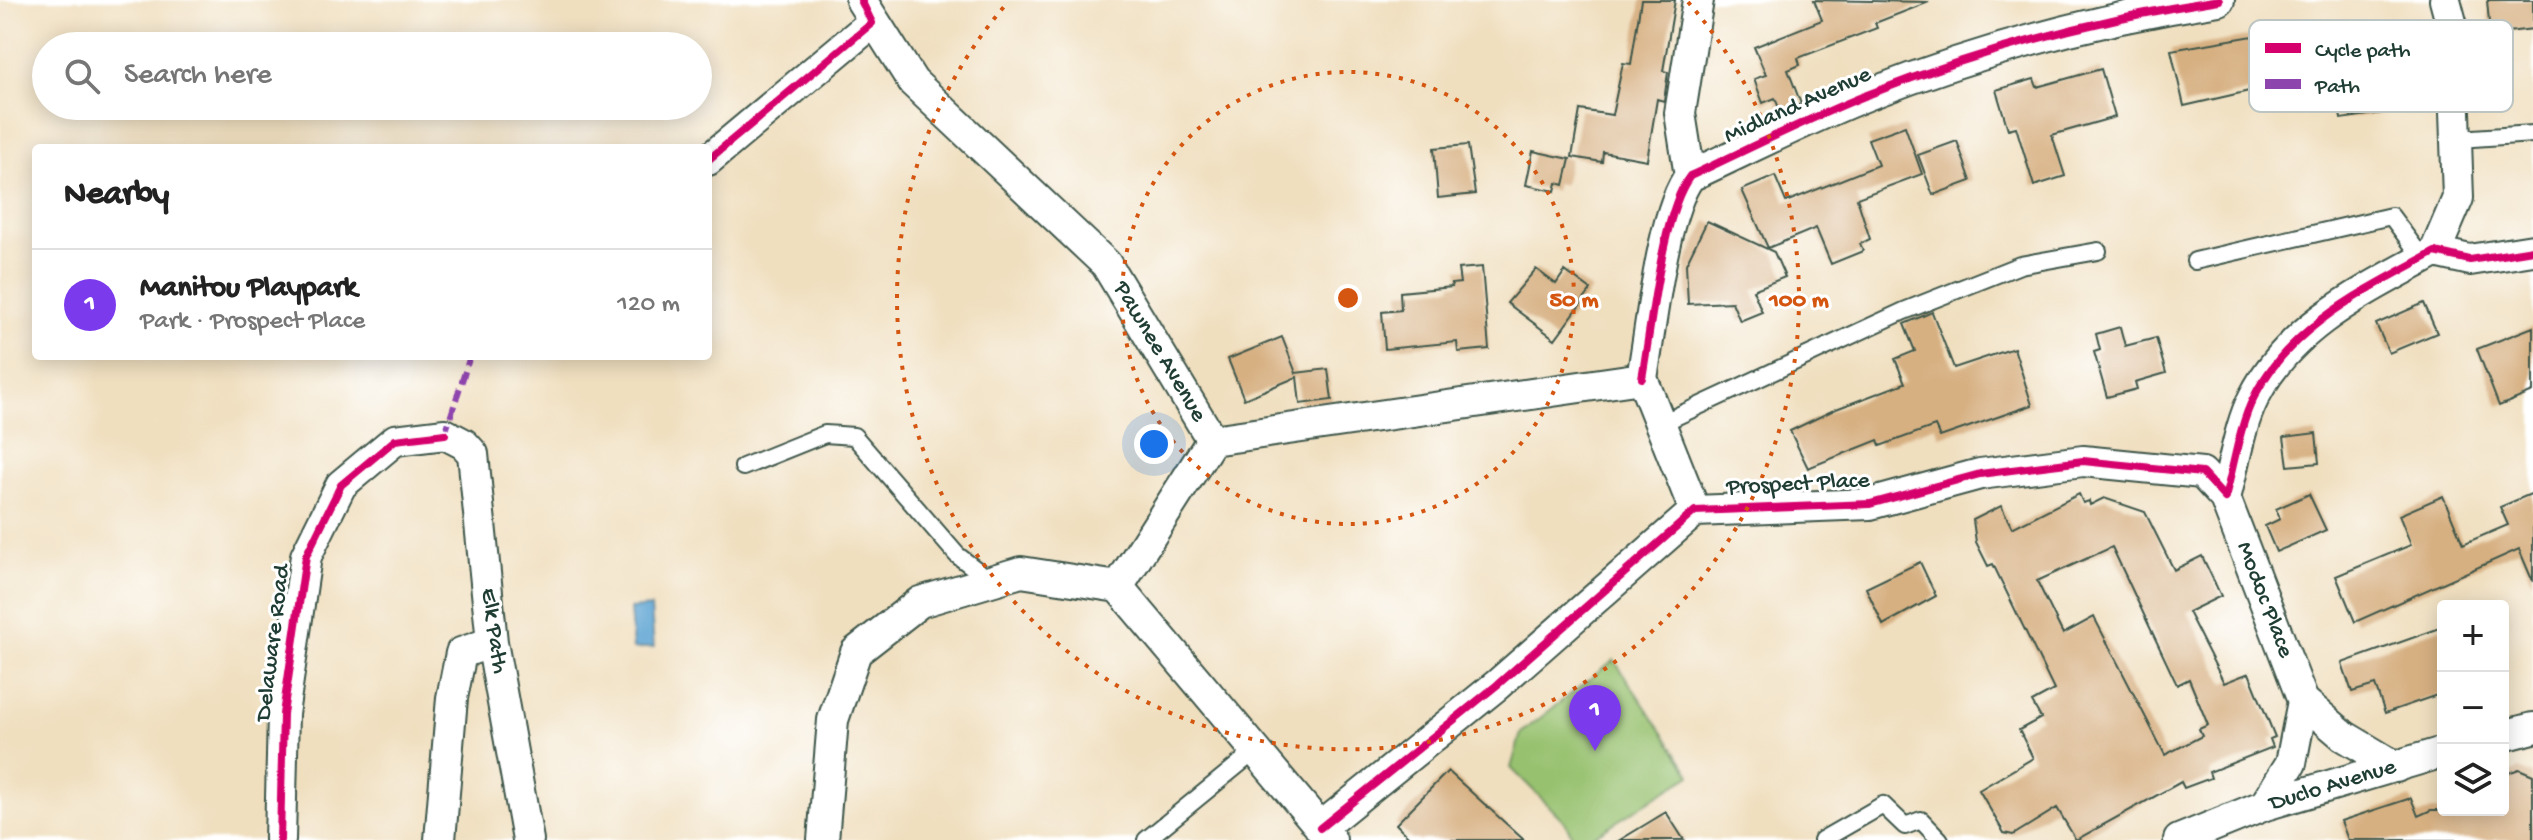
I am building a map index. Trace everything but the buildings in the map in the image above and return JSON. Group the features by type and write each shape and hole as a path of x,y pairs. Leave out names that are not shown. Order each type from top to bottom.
{"street":[{"path":"1695,511 1642,378 1670,218 1680,189 1690,176 1680,113 1698,0"},
{"name":"Midland Avenue","path":"1690,176 1866,95 1991,52 2154,10 2219,0"},
{"path":"2445,0 2450,20"},
{"path":"712,156 866,12"},
{"name":"Pawnee Avenue","path":"866,12 913,82 1106,264 1212,440 1118,587"},
{"path":"2225,498 2254,398 2289,347 2333,310 2429,255 2458,198 2457,112"},
{"path":"2429,255 2470,260 2533,250"},
{"path":"1212,440 1642,378"},
{"name":"Elk Path","path":"445,434 464,444 473,454 492,642 528,840"},
{"name":"Delaware Road","path":"280,840 283,714 306,556 341,485 395,440 445,434"},
{"name":"Prospect Place","path":"1326,834 1695,511 1870,504 1980,474 2083,461 2202,473 2225,498"},
{"name":"Modoc Place","path":"2225,498 2303,701 2344,736 2396,767"},
{"path":"823,840 833,720 856,652 920,602 1021,572 1118,587 1326,834"},
{"path":"440,840 452,698 461,653 492,642"},
{"path":"2265,805 2291,763 2303,701"},
{"path":"2509,734 2533,728"},
{"name":"Duclo Avenue","path":"2179,840 2265,805 2437,754"}],"lane":[{"path":"2458,139 2533,134"},
{"path":"2195,261 2391,216 2429,255"},
{"path":"1660,424 1904,311 2020,265 2098,251"},
{"path":"743,467 825,434 854,436 957,555 991,581"},
{"path":"1146,840 1255,751"},
{"path":"1822,840 1883,805 1904,833 1921,820 1940,840"}],"green space":[{"path":"1614,660 1691,775 1587,840 1574,840 1565,822 1511,768 1521,733"}],"water":[{"path":"651,607 654,647 633,649 630,609"}],"marked path":[{"path":"445,434 469,360"}],"cycle path":[{"path":"712,157 872,23 861,0"},
{"path":"1642,378 1665,243 1680,193 1690,176 1845,104 1953,64 2085,26 2219,0"},
{"path":"1320,828 1497,685 1695,511 1870,504 1980,474 2083,461 2202,473 2225,498 2241,433 2254,397 2269,372 2309,329 2358,295 2435,252 2470,260 2533,250"},
{"path":"280,840 283,714 306,556 341,485 395,440 445,434"}],"place":[{"name":"Manitou Playpark","path":"1595,751"}]}
